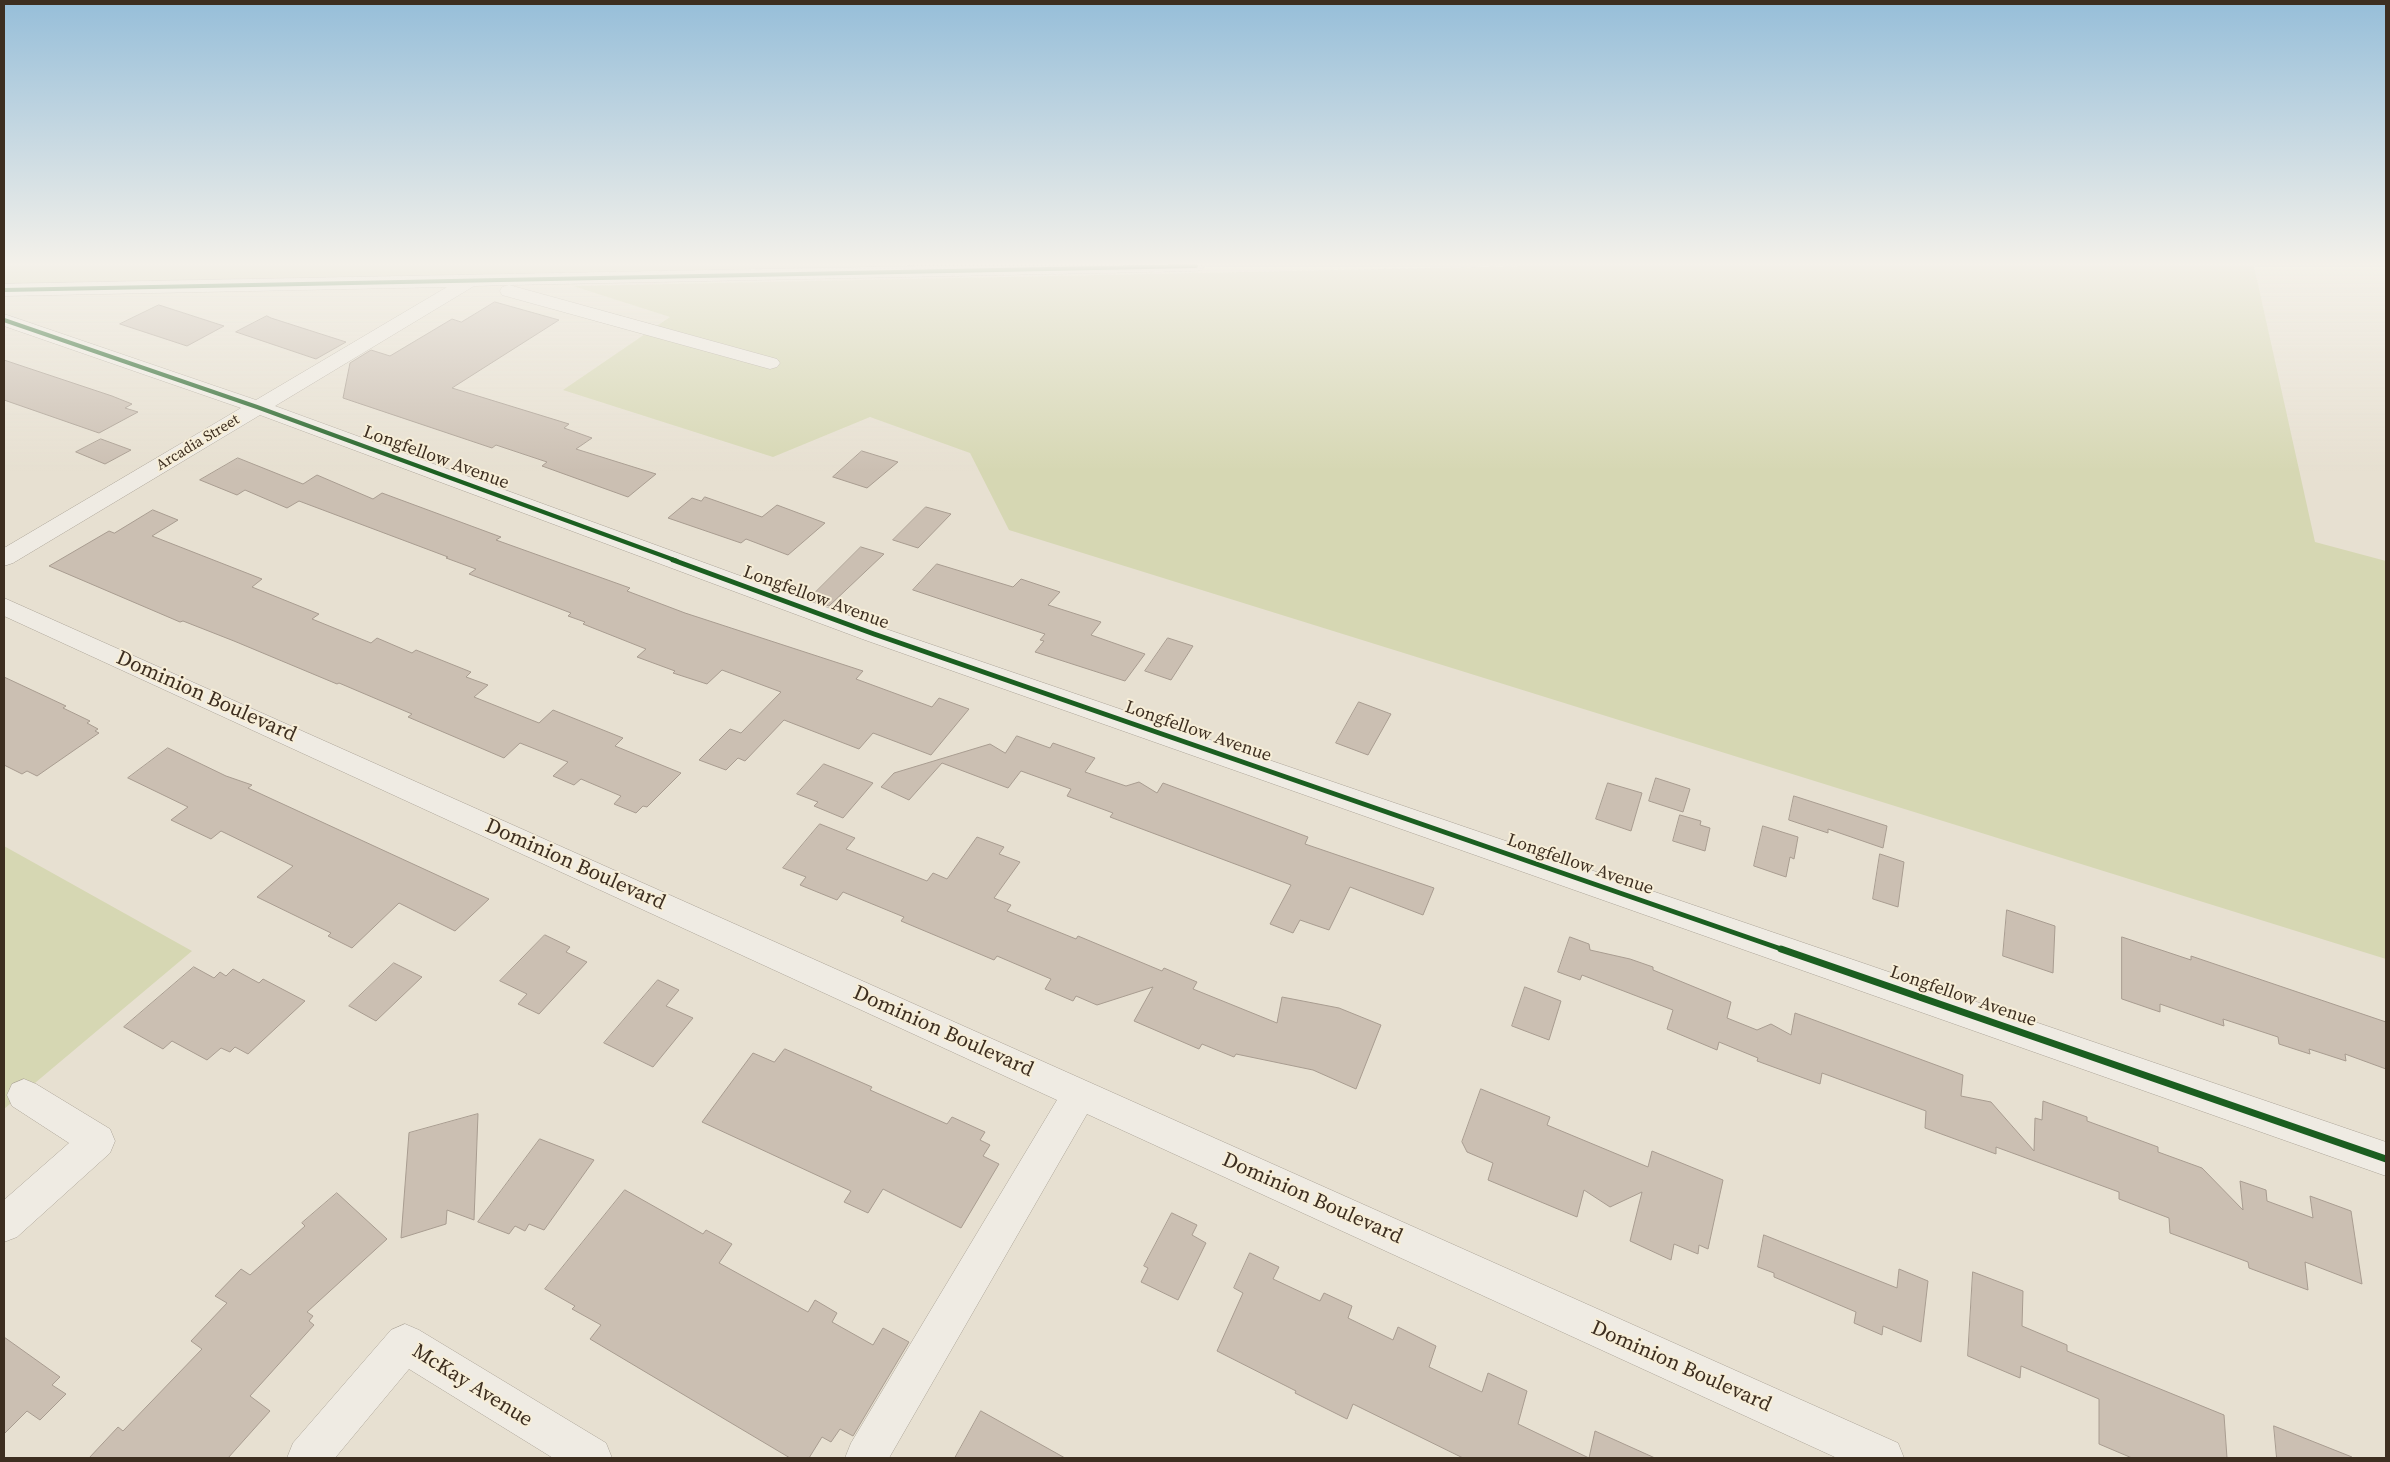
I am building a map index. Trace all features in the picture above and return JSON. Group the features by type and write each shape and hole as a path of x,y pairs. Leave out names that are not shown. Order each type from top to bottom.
{"street":[{"name":"Longfellow Avenue","path":"45,334 257,407 883,637 2386,1159"},
{"name":"Arcadia Street","path":"4,558 257,407 370,334"},
{"path":"668,334 770,363"},
{"name":"Dominion Boulevard","path":"4,606 1883,1458"},
{"path":"866,1458 1079,1094"},
{"path":"4,1224 97,1141 24,1095"},
{"name":"McKay Avenue","path":"308,1458 405,1344 590,1458"}],"green space":[{"path":"645,334 2269,334 2315,542 2386,561 2386,959 1009,530 970,453 870,417 773,457 563,390"},
{"path":"4,846 192,951 4,1109"}],"building":[{"path":"151,334 209,334 187,346"},
{"path":"243,334 322,334 346,342 316,359"},
{"path":"426,334 537,334 452,388 569,424 564,428 592,438 576,449 656,474 628,497 542,466 547,462 496,445 492,448 343,398 350,363 371,350 390,356"},
{"path":"4,360 112,396 132,404 125,408 138,412 99,433 4,400"},
{"path":"101,439 131,450 105,464 76,452"},
{"path":"862,451 898,462 867,488 833,477"},
{"path":"238,458 303,484 317,475 373,499 382,493 501,537 496,540 630,588 627,591 685,613 863,671 856,679 932,707 939,698 969,709 931,755 873,733 859,749 784,720 745,761 738,758 726,770 699,760 730,729 741,733 781,692 722,670 707,684 673,673 675,671 637,657 646,649 583,624 585,622 568,616 571,613 469,574 476,569 446,558 448,557 299,501 287,508 245,490 237,495 200,480"},
{"path":"705,497 762,517 777,505 825,523 788,555 746,539 741,543 668,518 692,498 701,501"},
{"path":"926,507 951,514 918,548 893,540"},
{"path":"153,510 178,520 152,536 262,579 252,587 319,614 312,619 371,643 377,638 412,653 416,650 471,672 466,677 488,685 474,697 539,723 553,710 623,738 615,746 681,773 647,807 643,806 636,813 614,804 621,796 581,779 574,785 553,776 568,762 520,743 504,758 408,717 412,714 339,683 337,684 183,621 180,622 49,566 109,531 114,533"},
{"path":"861,547 884,554 829,606 815,601 811,597"},
{"path":"937,564 1013,587 1021,579 1060,592 1048,605 1101,622 1091,635 1145,654 1125,681 1035,652 1044,641 1040,640 1045,634 913,590"},
{"path":"1168,638 1193,646 1171,680 1145,671"},
{"path":"4,677 66,706 63,708 90,721 87,723 98,729 95,731 99,733 37,776 27,771 22,774 4,765"},
{"path":"1359,702 1391,714 1368,755 1336,743"},
{"path":"1017,736 1050,748 1053,743 1095,758 1085,772 1126,786 1139,782 1157,793 1163,783 1308,837 1305,844 1434,888 1423,915 1350,887 1329,930 1300,920 1293,933 1270,924 1291,885 1110,817 1113,813 1067,796 1071,789 1021,771 1008,788 942,763 909,800 881,787 894,773 990,744 1005,753"},
{"path":"168,748 226,776 252,785 248,788 489,899 455,931 399,903 352,948 328,936 331,933 257,897 293,866 221,831 211,839 171,820 188,807 128,778"},
{"path":"824,764 873,783 843,818 814,806 818,802 797,794"},
{"path":"1656,778 1690,789 1683,812 1649,801"},
{"path":"1608,783 1642,793 1631,831 1596,819"},
{"path":"1794,796 1887,826 1883,848 1828,829 1828,833 1789,820"},
{"path":"1680,815 1701,821 1700,825 1710,828 1705,851 1673,841"},
{"path":"820,824 855,838 846,849 927,881 933,873 947,879 977,837 1004,847 999,854 1020,862 994,898 1011,905 1007,911 1076,939 1078,936 1162,971 1164,968 1197,982 1193,989 1277,1023 1282,997 1339,1008 1381,1025 1356,1089 1313,1070 1236,1054 1234,1057 1202,1044 1199,1049 1134,1021 1153,987 1097,1005 1076,996 1073,1001 1045,989 1051,979 997,956 994,960 901,921 904,917 843,892 837,900 800,885 806,877 783,868"},
{"path":"1763,826 1798,837 1794,859 1790,857 1786,877 1754,866"},
{"path":"1880,854 1904,862 1898,907 1873,899"},
{"path":"2007,910 2055,926 2053,973 2003,956"},
{"path":"545,935 570,947 566,952 587,962 539,1014 518,1004 527,994 500,981"},
{"path":"1570,937 1589,944 1590,950 1630,959 1653,967 1653,970 1731,1002 1727,1018 1757,1030 1771,1024 1791,1035 1795,1013 1963,1075 1961,1096 1991,1102 2034,1151 2035,1118 2042,1120 2043,1101 2087,1117 2087,1121 2158,1147 2158,1152 2202,1168 2243,1210 2240,1181 2266,1190 2267,1201 2313,1218 2310,1196 2351,1211 2362,1284 2305,1262 2308,1290 2249,1268 2248,1262 2170,1233 2169,1218 2119,1199 2119,1192 1996,1147 1996,1154 1925,1128 1926,1111 1822,1073 1820,1084 1757,1061 1758,1058 1719,1042 1717,1050 1667,1029 1673,1010 1582,975 1580,980 1558,972"},
{"path":"2122,937 2191,960 2191,956 2386,1022 2386,1069 2345,1054 2346,1061 2309,1049 2310,1054 2279,1044 2278,1037 2223,1019 2224,1026 2160,1004 2160,1012 2122,999"},
{"path":"394,963 422,977 376,1021 349,1006"},
{"path":"194,967 214,978 220,972 226,976 233,969 259,983 263,979 305,1001 248,1054 235,1047 230,1052 221,1048 207,1060 172,1041 163,1049 124,1027"},
{"path":"658,980 679,990 666,1006 693,1018 653,1067 604,1043"},
{"path":"1525,987 1561,1001 1549,1040 1512,1026"},
{"path":"785,1049 872,1087 870,1090 947,1124 952,1117 985,1132 980,1140 990,1145 983,1156 999,1164 961,1228 883,1189 868,1213 844,1202 851,1191 702,1122 753,1053 774,1062"},
{"path":"1481,1089 1550,1117 1547,1125 1648,1167 1652,1151 1723,1180 1708,1249 1699,1245 1698,1254 1674,1244 1671,1260 1630,1241 1642,1192 1610,1207 1584,1190 1577,1217 1488,1180 1493,1163 1467,1152 1462,1142"},
{"path":"478,1114 474,1220 447,1210 446,1224 401,1238 409,1133"},
{"path":"540,1139 594,1160 544,1230 529,1224 525,1231 515,1226 509,1234 478,1222"},
{"path":"625,1190 703,1234 706,1230 732,1244 719,1263 808,1312 815,1300 837,1313 832,1322 873,1345 883,1328 909,1342 853,1436 840,1429 831,1442 822,1437 809,1458 790,1458 590,1339 601,1325 572,1309 575,1306 545,1289"},
{"path":"337,1193 387,1239 307,1312 313,1316 309,1321 314,1325 250,1396 270,1411 228,1458 89,1458 118,1427 123,1431 202,1349 191,1341 227,1303 215,1296 241,1269 250,1275 305,1226 302,1223"},
{"path":"1172,1213 1197,1225 1192,1235 1206,1243 1178,1300 1141,1282 1148,1268 1144,1266"},
{"path":"1764,1235 1897,1288 1899,1269 1928,1281 1921,1342 1883,1326 1882,1335 1854,1323 1856,1312 1774,1277 1774,1273 1758,1267"},
{"path":"1250,1253 1279,1267 1273,1279 1320,1301 1324,1293 1352,1306 1348,1318 1393,1340 1398,1327 1436,1346 1429,1367 1482,1392 1488,1373 1527,1391 1518,1424 1589,1458 1463,1458 1353,1404 1347,1419 1217,1351 1243,1293 1234,1288"},
{"path":"1973,1272 2023,1291 2022,1326 2067,1345 2067,1351 2224,1415 2227,1458 2132,1458 2099,1444 2099,1399 2021,1366 2020,1378 1968,1356"},
{"path":"4,1337 60,1377 52,1385 66,1394 40,1420 27,1411 4,1434"},
{"path":"981,1411 1065,1458 955,1458"},
{"path":"2274,1426 2352,1457 2352,1458 2277,1458"},
{"path":"1595,1431 1655,1458 1589,1458"}],"cycle path":[{"path":"45,334 257,407 874,634 2386,1159"}]}
